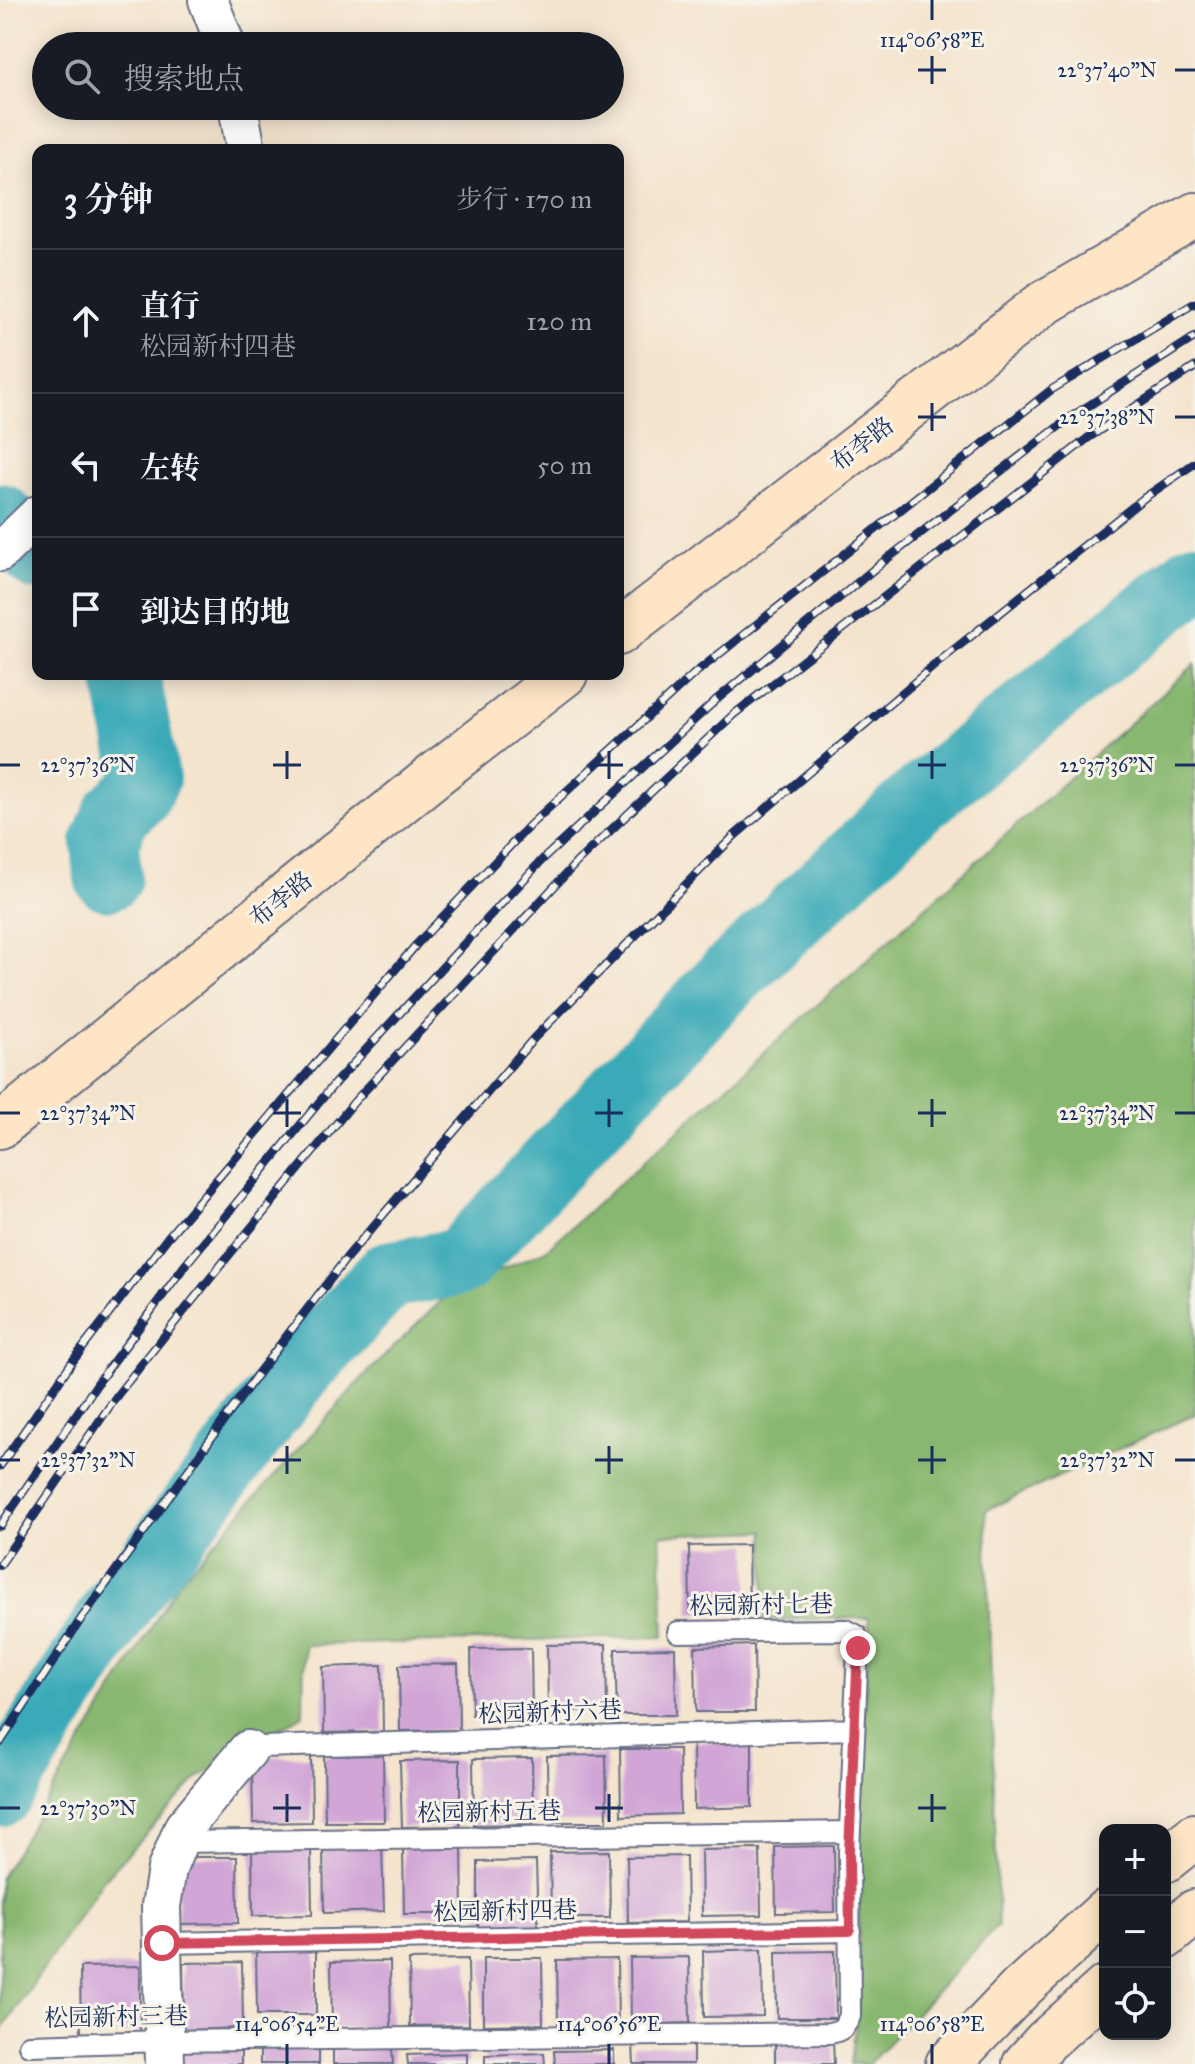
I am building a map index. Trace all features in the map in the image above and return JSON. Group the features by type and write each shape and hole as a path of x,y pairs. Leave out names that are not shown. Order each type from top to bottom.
{"main road":[{"name":"布李路","path":"624,628 1044,303 1195,215"},
{"name":"布李路","path":"0,1126 557,680"},
{"path":"1171,1855 1195,1836"},
{"path":"1171,1932 1195,1912"},
{"path":"948,2064 1021,1988 1099,1917"},
{"path":"1025,2064 1099,1993"}],"street":[{"path":"208,0 221,32"},
{"path":"241,120 245,144"},
{"path":"0,552 32,521"},
{"path":"165,2053 161,1906 167,1869 184,1827 248,1750"}],"lane":[{"name":"松园新村七巷","path":"678,1632 846,1630 856,1635 854,1729"},
{"name":"松园新村六巷","path":"248,1750 854,1729"},
{"path":"850,1931 854,1729"},
{"name":"松园新村五巷","path":"178,1842 850,1832"},
{"name":"松园新村四巷","path":"162,1943 850,1931"},
{"name":"松园新村三巷","path":"29,2045 165,2053 829,2033 840,2031 850,2016 850,1931"}],"green space":[{"path":"1195,664 1195,1414 986,1510 998,1925 869,2064 851,2064 859,1995 858,1837 869,1618 764,1620 765,1531 660,1535 664,1637 304,1645 303,1715 199,1777 104,1879 0,2033 0,1878 178,1583 364,1376 450,1292 546,1250"}],"building":[{"path":"748,1545 749,1612 690,1613 689,1546"},
{"path":"606,1644 607,1710 548,1711 547,1645"},
{"path":"754,1645 755,1712 696,1712 695,1647"},
{"path":"531,1648 532,1715 472,1715 471,1649"},
{"path":"675,1648 676,1715 617,1715 615,1649"},
{"path":"458,1664 459,1730 400,1731 399,1665"},
{"path":"382,1665 383,1732 324,1733 323,1667"},
{"path":"693,1742 752,1742 752,1807 694,1809"},
{"path":"620,1749 679,1749 680,1814 621,1816"},
{"path":"383,1755 384,1822 325,1822 324,1756"},
{"path":"606,1755 607,1822 548,1822 547,1756"},
{"path":"311,1756 312,1822 253,1823 252,1757"},
{"path":"532,1758 533,1824 474,1825 473,1759"},
{"path":"460,1760 460,1826 402,1827 400,1761"},
{"path":"382,1845 384,1911 324,1913 323,1846"},
{"path":"834,1846 835,1912 776,1913 775,1847"},
{"path":"462,1847 463,1914 404,1914 403,1848"},
{"path":"311,1849 312,1915 253,1916 252,1850"},
{"path":"760,1849 761,1915 702,1916 701,1850"},
{"path":"609,1851 610,1918 551,1918 550,1852"},
{"path":"686,1856 687,1922 628,1923 627,1857"},
{"path":"177,1857 237,1857 238,1923 178,1924"},
{"path":"536,1861 538,1927 478,1928 478,1862"},
{"path":"316,1948 316,2015 257,2015 256,1949"},
{"path":"762,1949 763,2016 704,2017 703,1951"},
{"path":"835,1951 836,2018 777,2018 776,1952"},
{"path":"689,1957 690,2023 631,2025 630,1958"},
{"path":"483,1958 542,1958 543,2024 483,2025"},
{"path":"468,1959 469,2025 410,2026 409,1960"},
{"path":"617,1959 618,2025 558,2026 557,1960"},
{"path":"390,1961 391,2028 332,2028 331,1962"},
{"path":"242,1962 243,2028 184,2030 183,1963"},
{"path":"140,1966 140,2032 81,2033 80,1967"},
{"path":"775,2040 833,2040 834,2064 775,2064"},
{"path":"633,2045 693,2045 693,2064 634,2064"},
{"path":"241,2048 241,2064 182,2064 182,2049"},
{"path":"319,2048 319,2064 260,2064 260,2049"},
{"path":"392,2048 393,2064 333,2064 333,2049"},
{"path":"614,2050 614,2064 555,2064 554,2051"},
{"path":"467,2053 467,2064 408,2064 407,2055"},
{"path":"544,2053 545,2064 485,2064 485,2055"}],"waterway":[{"path":"0,517 32,551"},
{"path":"0,1793 117,1607 302,1367 388,1275 460,1262 725,981 914,804 1195,576"},
{"path":"108,877 105,842 117,813 137,795 146,778 127,680"}],"railway":[{"path":"0,1466 72,1362 168,1237 416,945 530,825 694,674 1051,390 1195,303"},
{"path":"0,1526 99,1381 186,1264 335,1083 543,859 716,700 874,569 1071,417 1195,337"},
{"path":"0,1565 118,1394 354,1102 577,862 733,715 1088,438 1195,367"},
{"path":"0,1743 81,1619 256,1376 348,1256 534,1038 733,837 936,664 1144,498 1195,463"}],"route":[{"path":"162,1943 850,1931 849,1852 858,1648"}]}
